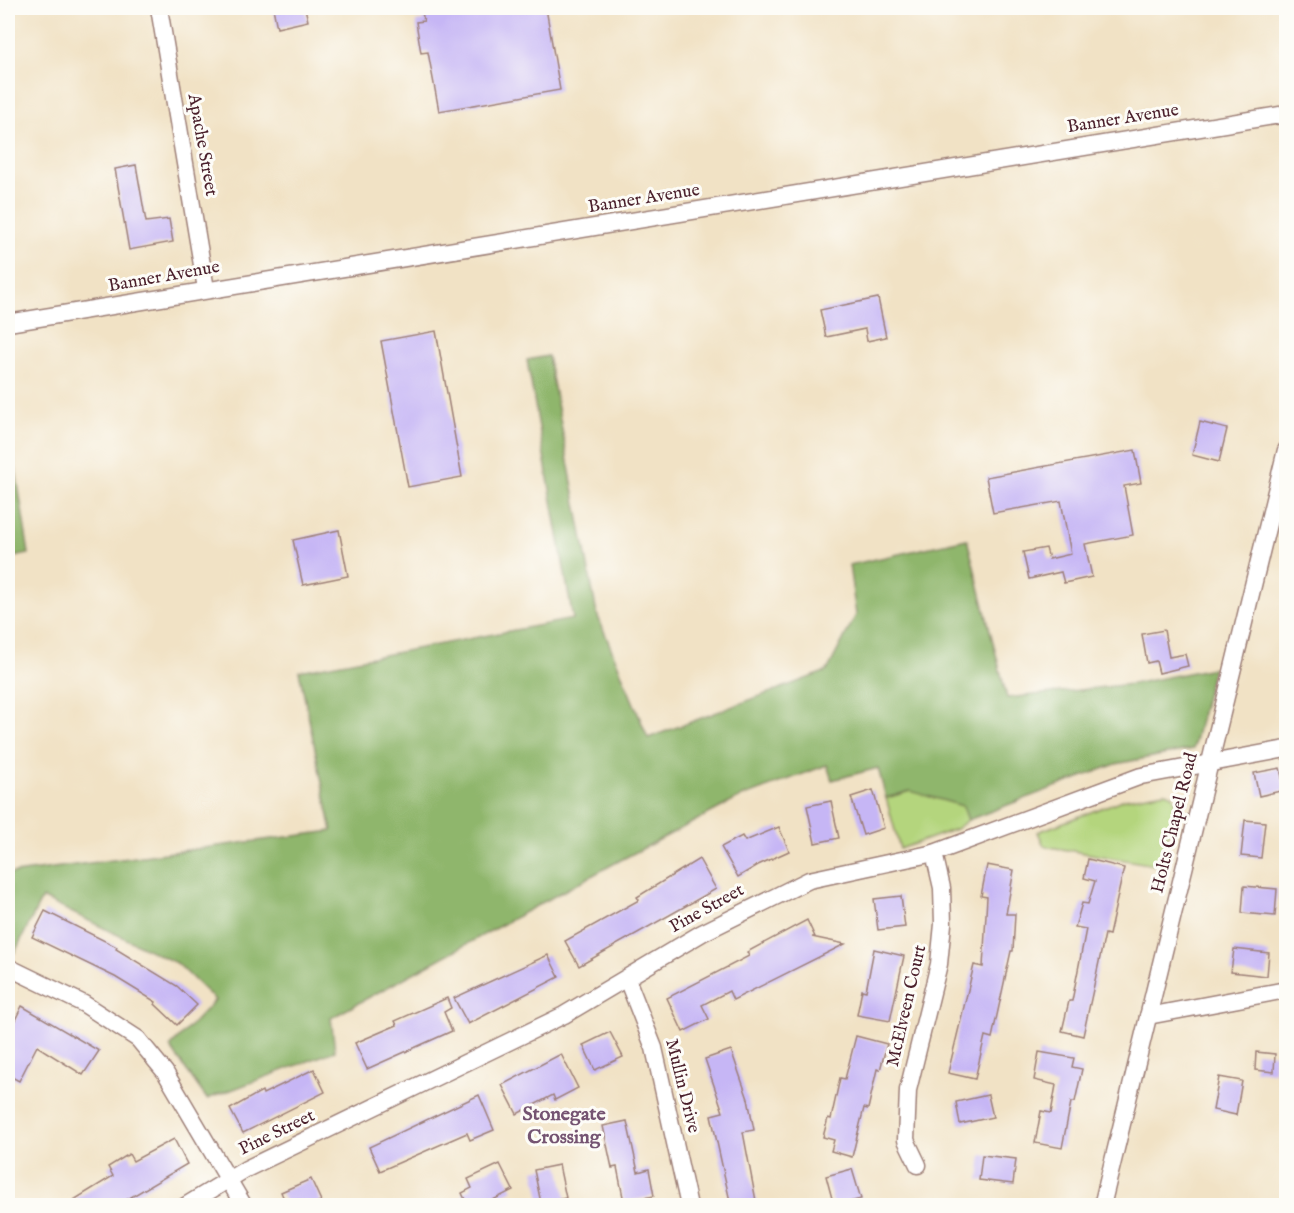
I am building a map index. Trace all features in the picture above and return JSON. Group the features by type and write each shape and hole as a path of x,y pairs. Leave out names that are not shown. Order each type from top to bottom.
{"street":[{"name":"Apache Street","path":"159,8 206,289"},
{"name":"Banner Avenue","path":"8,323 1287,114"},
{"name":"Holts Chapel Road","path":"1102,1206 1287,450"},
{"name":"Pine Street","path":"185,1206 230,1179 564,1015 702,933 809,880 934,854 1141,776 1287,749"},
{"name":"McElveen Court","path":"918,1165 906,1140 908,1100 940,954 942,888 934,854"},
{"path":"8,967 84,1004 138,1039 165,1072 244,1206"},
{"name":"Mullin Drive","path":"627,979 654,1048 690,1206"},
{"path":"1148,1016 1287,990"}],"green space":[{"path":"548,356 597,614 648,738 827,671 856,615 849,565 967,539 1007,698 1132,684 1213,668 1193,749 1116,764 968,820 963,806 910,791 886,798 878,768 832,780 827,765 739,798 331,1018 335,1051 207,1099 170,1047 215,1000 178,964 42,898 15,952 8,948 8,874 332,831 299,671 573,619 527,360"},
{"path":"8,421 29,554 8,558"},
{"path":"910,791 963,806 968,820 956,829 900,849 886,798"},
{"path":"1165,792 1173,795 1176,803 1160,866 1044,846 1038,832 1125,799"}],"building":[{"path":"273,8 305,8 308,21 277,28"},
{"path":"421,8 546,8 560,90 439,111 428,52 421,53 416,22 424,21"},
{"path":"136,165 146,222 169,219 173,242 129,250 115,169"},
{"path":"878,298 886,337 867,341 865,329 826,337 820,310"},
{"path":"436,331 462,477 408,487 381,341"},
{"path":"1200,422 1227,429 1219,462 1192,455"},
{"path":"1135,450 1141,483 1124,486 1133,535 1085,544 1092,577 1064,583 1061,572 1029,579 1023,552 1046,548 1049,559 1071,554 1061,501 993,513 986,477"},
{"path":"339,530 348,576 303,585 293,540"},
{"path":"1164,630 1169,657 1185,654 1188,666 1159,673 1156,661 1147,663 1142,634"},
{"path":"1280,768 1285,790 1259,796 1254,773"},
{"path":"873,790 884,828 863,835 851,797"},
{"path":"831,801 839,838 815,843 807,806"},
{"path":"1245,820 1265,822 1261,858 1241,856"},
{"path":"779,827 789,851 738,877 721,847 742,836 745,841"},
{"path":"699,859 716,889 579,966 565,941 639,900 637,897"},
{"path":"1088,859 1124,868 1109,935 1105,934 1083,1036 1062,1031 1069,1001 1072,1001 1086,929 1075,927 1082,903 1088,904 1095,881 1084,878"},
{"path":"987,865 1014,870 1006,914 1015,914 1013,951 1011,951 992,1038 985,1036 975,1079 948,1073 974,965 983,967 987,897 981,896"},
{"path":"1244,886 1277,889 1275,916 1242,913"},
{"path":"901,896 905,927 878,930 874,899"},
{"path":"45,911 117,947 116,949 177,986 197,1005 177,1025 155,1004 156,1002 115,977 32,937"},
{"path":"807,920 815,937 812,937 845,944 733,1000 729,991 702,1005 709,1019 683,1032 667,998 749,956 747,952"},
{"path":"874,949 904,956 890,1021 857,1015 862,990 866,991"},
{"path":"1234,949 1269,953 1267,976 1231,972"},
{"path":"548,955 559,977 468,1024 454,998"},
{"path":"447,998 451,1008 444,1012 452,1031 367,1069 355,1043 397,1025 395,1021"},
{"path":"22,1006 99,1051 83,1075 37,1046 19,1081 8,1075 8,1034"},
{"path":"610,1032 623,1057 595,1070 583,1045"},
{"path":"856,1036 887,1044 880,1070 877,1069 868,1109 864,1108 852,1157 831,1151 834,1140 823,1137 828,1118 831,1119 840,1078 845,1079"},
{"path":"731,1050 748,1099 754,1130 743,1132 757,1206 731,1206 711,1115 723,1112 705,1059"},
{"path":"1039,1052 1074,1058 1072,1067 1082,1069 1075,1102 1071,1102 1062,1148 1035,1143 1041,1111 1051,1113 1056,1085 1034,1080"},
{"path":"1256,1052 1275,1054 1274,1072 1255,1070"},
{"path":"561,1054 578,1088 555,1100 553,1095 517,1114 502,1085"},
{"path":"314,1069 325,1092 243,1133 230,1109 262,1091 263,1094"},
{"path":"1219,1077 1242,1081 1236,1115 1213,1110"},
{"path":"479,1095 494,1130 470,1140 467,1133 380,1171 369,1147"},
{"path":"988,1095 993,1117 960,1124 956,1102"},
{"path":"627,1121 638,1172 649,1169 654,1196 624,1202 617,1167 612,1168 603,1126"},
{"path":"174,1139 187,1164 116,1206 64,1206 113,1176 108,1167 129,1154 133,1161"},
{"path":"982,1155 1016,1159 1013,1184 979,1180"},
{"path":"500,1164 513,1190 481,1206 468,1206 462,1193 472,1188 468,1179"},
{"path":"559,1165 566,1198 541,1203 534,1170"},
{"path":"852,1169 861,1199 834,1206 826,1176"},
{"path":"311,1179 321,1201 310,1206 287,1206 281,1192"}],"district":[{"name":"Stonegate Crossing","path":"564,1126"}]}
